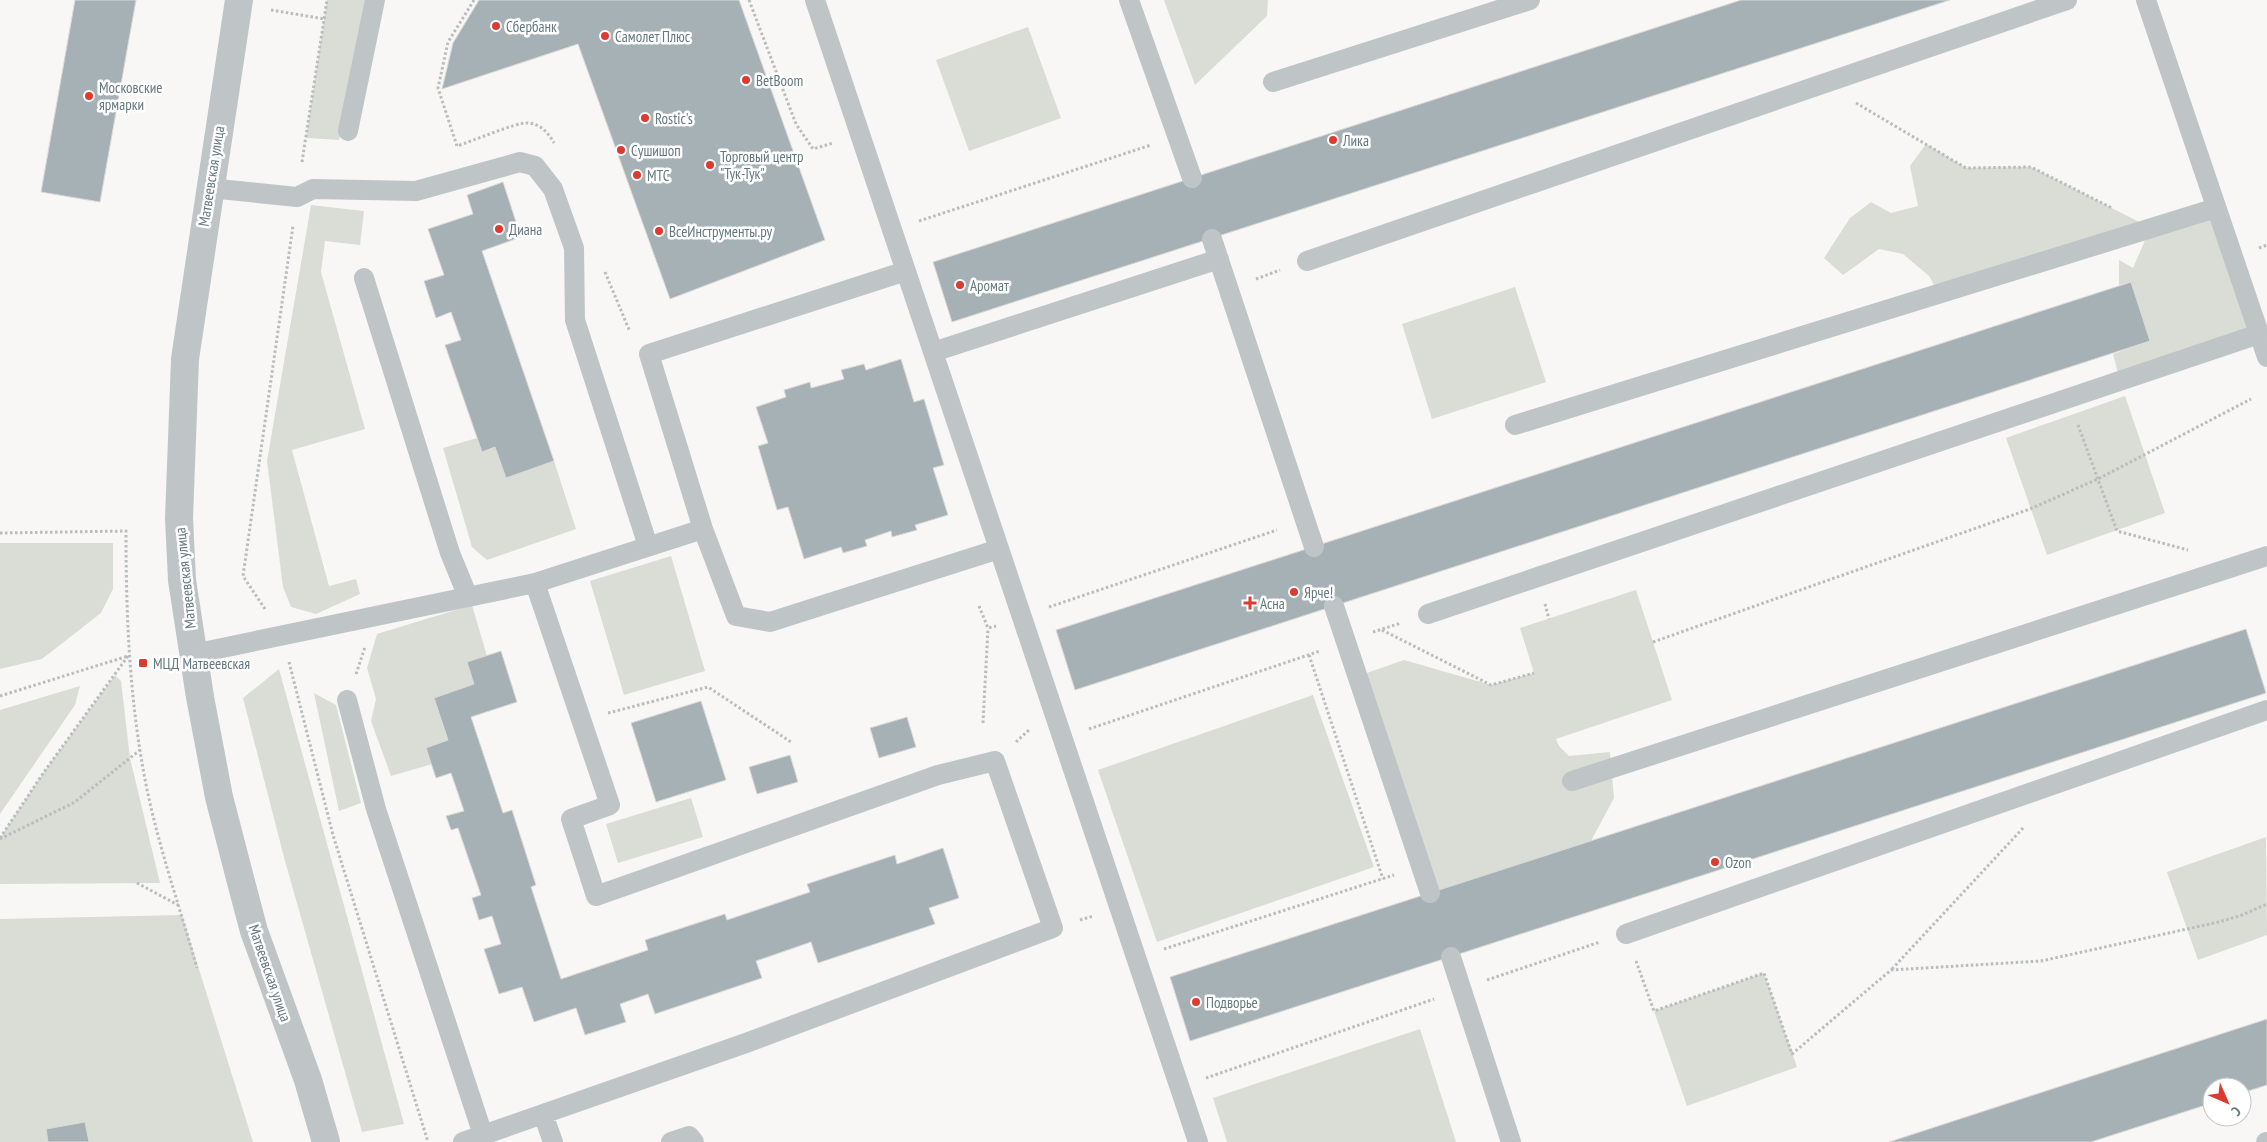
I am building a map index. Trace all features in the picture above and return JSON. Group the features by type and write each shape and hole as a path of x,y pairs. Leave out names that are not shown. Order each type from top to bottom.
{"street":[{"name":"Матвеевская улица","path":"239,0 209,188 185,359 180,488 182,580 193,654 220,797 243,890 254,931 308,1080 326,1142"}],"lane":[{"path":"348,131 375,0"},
{"path":"815,0 1198,1142"},
{"path":"1129,0 1192,178"},
{"path":"1273,82 1530,0"},
{"path":"1307,261 2067,0"},
{"path":"2146,0 2267,357"},
{"path":"209,188 297,198 313,190 416,191 520,162 535,166 553,189 574,248 575,320 648,546"},
{"path":"1515,425 2216,208"},
{"path":"1212,238 1314,547"},
{"path":"933,352 1219,258"},
{"path":"906,271 649,354 703,529 736,616 770,622 999,549"},
{"path":"364,278 450,553 468,597"},
{"path":"1428,614 2259,334"},
{"path":"193,654 535,583 703,529"},
{"path":"1572,781 2267,556"},
{"path":"463,1142 746,1043 1053,928 995,761 938,775 596,896 571,819 610,805 535,583"},
{"path":"1334,606 1430,892"},
{"path":"347,700 376,809 483,1135"},
{"path":"1626,934 2267,710"},
{"path":"1451,956 1511,1142"},
{"path":"543,1114 553,1142"},
{"path":"671,1142 689,1136 694,1142"}],"path":[{"path":"327,0 243,576 282,636 333,835 428,1142"},
{"path":"749,0 796,124 813,148 860,135"},
{"path":"1823,84 1966,168 2031,167 2151,228"},
{"path":"892,229 1177,136"},
{"path":"2068,398 2117,531 2195,552"},
{"path":"1653,642 2030,509 2098,478 2251,399"},
{"path":"988,628 1306,521"},
{"path":"0,533 126,531 126,605 129,656 140,750 157,826 197,968"},
{"path":"979,606 988,628 983,723"},
{"path":"347,700 367,642 364,619"},
{"path":"1063,738 1408,620"},
{"path":"1381,629 1491,685 1534,673"},
{"path":"1308,654 1383,879"},
{"path":"0,696 129,656"},
{"path":"0,838 44,772 129,656"},
{"path":"581,721 708,687 792,742"},
{"path":"995,761 1053,709"},
{"path":"0,838 75,802 140,750"},
{"path":"1180,1087 1626,934 1654,1011 1764,972 1792,1054 1891,970 2030,821"},
{"path":"1136,958 1383,879 1421,866 1420,862"},
{"path":"137,883 179,906"},
{"path":"1891,970 2041,961 2219,922 2242,915 2267,904"},
{"path":"1053,928 1120,907"}],"shaded area":[{"path":"327,0 367,0 339,140 306,138"},
{"path":"1164,0 1268,0 1267,16 1195,85"},
{"path":"1028,27 1061,118 969,151 936,60"},
{"path":"1926,144 1966,168 2031,167 2151,228 2216,208 2259,334 2120,381 2113,354 2150,341 2131,282 2119,285 2119,260 2133,268 2150,229 1939,294 1929,276 1903,254 1879,249 1843,275 1824,258 1850,218 1871,202 1891,213 1918,206 1910,166"},
{"path":"311,205 364,211 360,245 325,241 321,272 365,429 292,450 329,586 356,579 360,594 316,614 291,607 283,587 267,461"},
{"path":"1515,287 1546,382 1432,419 1402,324"},
{"path":"2125,396 2165,513 2047,555 2006,438"},
{"path":"477,438 482,452 495,447 506,477 554,461 576,529 487,560 472,547 443,448"},
{"path":"0,543 113,543 113,589 101,613 42,659 0,669"},
{"path":"671,556 705,671 624,695 590,581"},
{"path":"1636,590 1672,700 1556,739 1559,746 1569,756 1610,752 1614,798 1591,841 1430,893 1358,676 1404,660 1491,685 1534,673 1520,628"},
{"path":"472,605 487,656 467,662 474,684 434,698 448,740 427,748 432,764 391,776 371,721 376,699 367,668 377,634"},
{"path":"279,669 404,1124 362,1132 285,861 243,698"},
{"path":"115,675 121,681 130,758 160,883 0,884 0,838 44,772"},
{"path":"80,686 75,705 0,814 0,710"},
{"path":"314,693 336,705 361,803 339,811"},
{"path":"1313,695 1374,867 1157,942 1098,770"},
{"path":"691,798 703,837 618,863 606,824"},
{"path":"2266,837 2267,935 2198,960 2167,872"},
{"path":"182,915 253,1142 0,1142 0,919"},
{"path":"1764,973 1797,1067 1687,1106 1654,1011"},
{"path":"1420,1029 1456,1142 1227,1142 1213,1098"}],"building":[{"name":"Московские ярмарки","path":"75,0 136,0 100,202 41,192"},
{"name":"Торговый центр \"Тук-Тук\"","path":"479,0 739,0 825,240 670,299 578,44 442,89 453,43"},
{"path":"1741,0 1950,0 952,322 933,262"},
{"path":"503,182 521,237 482,251 554,461 506,478 495,447 482,452 445,345 461,340 451,312 436,318 424,281 444,275 428,229 473,214 467,195"},
{"path":"2131,282 2150,341 1075,690 1056,630"},
{"path":"901,359 914,402 924,399 944,465 933,468 948,515 915,525 917,530 892,537 891,531 865,540 867,546 843,553 841,547 804,559 788,507 777,510 758,446 768,443 756,407 786,397 784,390 810,382 811,388 844,379 841,370 864,364 866,370"},
{"path":"2246,629 2266,693 1190,1041 1170,977"},
{"path":"501,651 517,702 471,717 503,813 512,810 536,885 531,887 561,979 648,950 645,940 725,914 727,920 810,892 807,884 895,855 897,864 943,848 959,898 929,908 935,924 818,963 811,942 756,961 762,978 655,1014 648,994 620,1004 626,1022 585,1035 576,1008 534,1022 522,987 499,994 484,949 501,944 492,916 479,920 472,898 481,895 458,828 451,830 446,816 464,811 451,773 436,778 426,748 448,740 434,698 474,684 467,662"},
{"path":"701,701 726,780 656,802 631,723"},
{"path":"907,717 916,747 879,758 870,728"},
{"path":"790,755 798,782 757,794 749,767"},
{"path":"2267,1019 2267,1085 2252,1090 2252,1077 2202,1077 2202,1106 2091,1142 1889,1142"},
{"path":"85,1122 89,1142 48,1142 46,1129"}],"place":[{"name":"Сбербанк","path":"496,26"},
{"name":"Самолет Плюс","path":"605,36"},
{"name":"BetBoom","path":"746,80"},
{"name":"Московские ярмарки","path":"89,96"},
{"name":"Rostic's","path":"645,118"},
{"name":"Лика","path":"1333,140"},
{"name":"Сушишоп","path":"621,150"},
{"name":"Торговый центр \"Тук-Тук\"","path":"710,165"},
{"name":"МТС","path":"637,175"},
{"name":"Диана","path":"499,229"},
{"name":"ВсеИнструменты.ру","path":"659,231"},
{"name":"Аромат","path":"960,285"},
{"name":"Ярче!","path":"1294,592"},
{"name":"Асна","path":"1250,603"},
{"name":"МЦД Матвеевская","path":"143,663"},
{"name":"Ozon","path":"1715,862"},
{"name":"Подворье","path":"1196,1002"}]}
